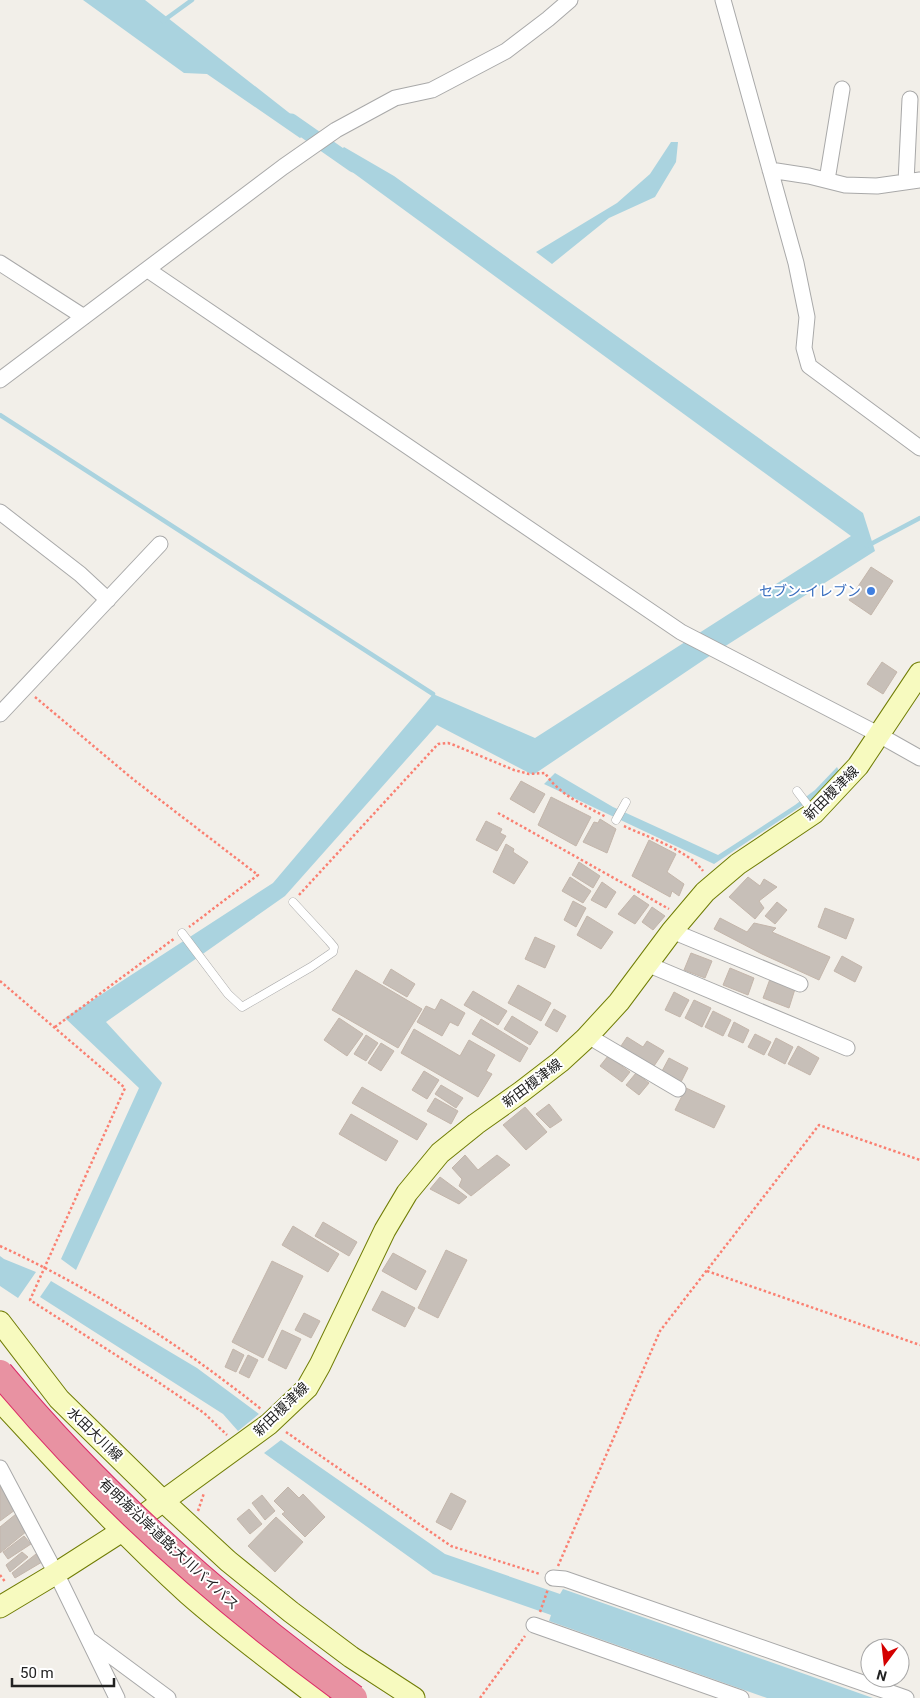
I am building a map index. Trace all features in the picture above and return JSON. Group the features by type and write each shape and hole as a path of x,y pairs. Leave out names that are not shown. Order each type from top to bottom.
{"highway":[{"name":"有明海沿岸道路;大川バイパス","path":"0,1373 63,1444 140,1522 190,1568 253,1621 354,1698"},
{"name":"有明海沿岸道路;大川バイパス","path":"0,1385 83,1476 177,1567 240,1622 341,1698"}],"main road":[{"name":"新田榎津線","path":"163,1501 242,1444 275,1424 307,1388 385,1230 406,1193 440,1153 560,1062 588,1036 619,1002 678,924 705,892 738,864 814,813 858,766 920,673"},
{"name":"水田大川線","path":"0,1322 59,1399 163,1501 228,1561 351,1657 414,1698"},
{"path":"0,1401 122,1531 190,1595 260,1653 319,1698"},
{"path":"0,1607 122,1531 163,1501"}],"street":[{"path":"0,380 309,148 336,130 395,98 432,90 506,51 570,0"},
{"path":"723,0 796,263 807,316 804,348 810,366 920,448"},
{"path":"827,180 842,89"},
{"path":"770,170 845,185 877,186 913,181 910,99"},
{"path":"0,263 84,317"},
{"path":"148,270 689,636 880,735 920,758"},
{"path":"0,512 80,574 108,600"},
{"path":"0,714 160,544"},
{"path":"678,924 800,984"},
{"path":"647,964 847,1048"},
{"path":"588,1036 678,1090"},
{"path":"0,1468 117,1698"},
{"path":"551,1582 565,1579 906,1698"},
{"path":"536,1620 741,1698"},
{"path":"89,1640 168,1698"}],"lane":[{"path":"797,791 814,813"},
{"path":"616,820 626,802"},
{"path":"185,936 228,994 242,1007 333,952 334,947 292,902"}],"path":[{"path":"25,688 134,780 258,875 185,936 55,1027"},
{"path":"292,902 438,744 454,744 514,770 529,774 545,773 555,786 566,795 607,817"},
{"path":"498,813 581,858 678,924"},
{"path":"623,826 672,848 698,863 707,876"},
{"path":"0,982 125,1088 30,1300 204,1413 242,1444"},
{"path":"480,1698 536,1620 660,1331 819,1125 920,1160"},
{"path":"0,1246 45,1267 86,1290 214,1372 275,1424 451,1546 551,1582"},
{"path":"707,1270 920,1345"},
{"path":"196,1516 206,1488"}],"water":[{"path":"83,0 145,0 311,130 300,138 207,74 184,73"},
{"path":"671,142 678,142 676,162 655,197 609,218 552,264 536,252 617,203 650,174"},
{"path":"344,147 394,176 863,513 875,551 705,659 533,775 437,725 285,896 106,1022 162,1083 76,1270 61,1259 139,1088 65,1018 273,883 433,694 535,738 851,536 333,158"},
{"path":"837,767 840,773 821,793 714,864 544,784 555,773 613,807 718,855 795,805 815,790"},
{"path":"0,1256 36,1272 18,1298 0,1286"},
{"path":"51,1281 197,1368 259,1414 238,1431 223,1414 40,1297"},
{"path":"281,1440 445,1554 560,1594 563,1589 873,1698 767,1698 549,1621 551,1615 433,1574 264,1453"}],"building":[{"name":"セブン-イレブン","path":"871,567 893,581 871,615 849,600"},
{"path":"882,662 897,672 883,694 867,684"},
{"path":"521,781 545,794 534,813 510,799"},
{"path":"551,797 591,817 576,846 538,825"},
{"path":"600,819 616,829 607,853 583,842 594,822 598,823"},
{"path":"486,821 502,829 500,833 506,836 497,851 476,840"},
{"path":"649,840 676,854 667,872 684,884 679,896 672,891 670,897 632,876"},
{"path":"506,844 514,849 513,852 528,862 514,884 493,872"},
{"path":"579,862 600,876 593,888 572,875"},
{"path":"570,877 591,891 583,903 562,891"},
{"path":"748,877 760,886 764,879 777,887 759,901 764,908 755,919 729,897"},
{"path":"602,882 616,892 606,908 591,900"},
{"path":"634,895 649,905 635,924 618,914"},
{"path":"573,901 586,908 576,927 564,920"},
{"path":"777,902 787,910 775,924 765,916"},
{"path":"652,907 665,916 653,930 642,922"},
{"path":"825,908 854,919 846,939 818,927"},
{"path":"587,916 613,932 601,949 577,935"},
{"path":"720,918 747,932 754,923 776,928 772,932 830,957 819,980 762,954 714,929"},
{"path":"535,937 555,946 545,968 525,959"},
{"path":"691,953 712,961 705,978 684,970"},
{"path":"842,956 862,967 855,982 834,971"},
{"path":"730,968 754,978 748,995 723,985"},
{"path":"391,969 415,984 407,997 383,983"},
{"path":"356,970 422,1009 398,1048 332,1010"},
{"path":"770,979 795,989 789,1008 763,998"},
{"path":"518,985 551,1003 541,1021 508,1003"},
{"path":"473,991 507,1011 498,1025 464,1005"},
{"path":"674,992 689,1000 680,1017 665,1010"},
{"path":"441,999 465,1013 458,1026 450,1022 442,1036 417,1022 426,1006 435,1010"},
{"path":"694,1000 711,1008 702,1027 685,1018"},
{"path":"554,1009 566,1016 557,1032 545,1025"},
{"path":"713,1011 731,1020 723,1036 705,1027"},
{"path":"512,1016 538,1032 530,1045 504,1029"},
{"path":"339,1018 363,1034 347,1056 324,1040"},
{"path":"481,1019 528,1048 520,1062 472,1034"},
{"path":"734,1022 749,1030 743,1043 728,1036"},
{"path":"414,1029 460,1056 469,1040 495,1055 486,1071 492,1074 478,1097 401,1053"},
{"path":"755,1034 771,1042 764,1055 748,1047"},
{"path":"366,1035 378,1043 366,1061 354,1054"},
{"path":"627,1037 643,1047 647,1041 664,1051 652,1069 619,1049"},
{"path":"776,1038 793,1047 785,1064 768,1055"},
{"path":"381,1043 394,1051 381,1071 368,1063"},
{"path":"798,1046 819,1058 810,1075 788,1064"},
{"path":"608,1056 630,1072 622,1082 600,1066"},
{"path":"669,1058 688,1068 681,1082 661,1073"},
{"path":"424,1071 439,1080 427,1099 412,1090"},
{"path":"636,1073 649,1083 639,1095 626,1085"},
{"path":"441,1085 463,1098 456,1108 435,1094"},
{"path":"362,1087 427,1124 417,1140 352,1103"},
{"path":"686,1088 725,1106 714,1128 675,1110"},
{"path":"435,1098 458,1111 451,1124 427,1111"},
{"path":"549,1104 562,1120 550,1128 536,1114"},
{"path":"525,1107 547,1132 526,1150 503,1125"},
{"path":"351,1114 398,1141 386,1161 339,1134"},
{"path":"465,1155 478,1170 497,1155 510,1165 471,1196 459,1186 462,1179 452,1168"},
{"path":"440,1177 467,1197 459,1204 430,1189"},
{"path":"323,1222 357,1242 349,1256 315,1236"},
{"path":"293,1226 339,1254 328,1272 282,1245"},
{"path":"446,1250 467,1260 438,1318 418,1308"},
{"path":"393,1253 426,1271 416,1290 382,1271"},
{"path":"272,1261 303,1276 263,1358 232,1342"},
{"path":"382,1291 415,1308 405,1327 372,1310"},
{"path":"304,1313 320,1321 311,1338 295,1330"},
{"path":"282,1330 301,1339 286,1369 268,1360"},
{"path":"233,1349 244,1355 236,1372 225,1367"},
{"path":"248,1355 258,1360 249,1378 239,1373"},
{"path":"0,1484 15,1510 0,1521"},
{"path":"288,1487 299,1498 303,1494 325,1517 305,1537 282,1514 285,1512 274,1501"},
{"path":"451,1493 466,1501 451,1530 436,1522"},
{"path":"262,1495 275,1511 265,1520 252,1503"},
{"path":"249,1509 262,1524 250,1534 237,1519"},
{"path":"16,1514 27,1531 0,1553 0,1527"},
{"path":"276,1517 303,1542 275,1572 248,1546"},
{"path":"24,1536 31,1544 8,1559 3,1552"},
{"path":"22,1552 28,1557 10,1572 6,1565"},
{"path":"36,1554 42,1562 15,1578 12,1573"}],"waterway":[{"path":"163,21 192,0"},
{"path":"291,121 354,165"},
{"path":"0,415 433,694"},
{"path":"867,546 920,518"}],"place":[{"name":"セブン-イレブン","path":"871,591"}]}
